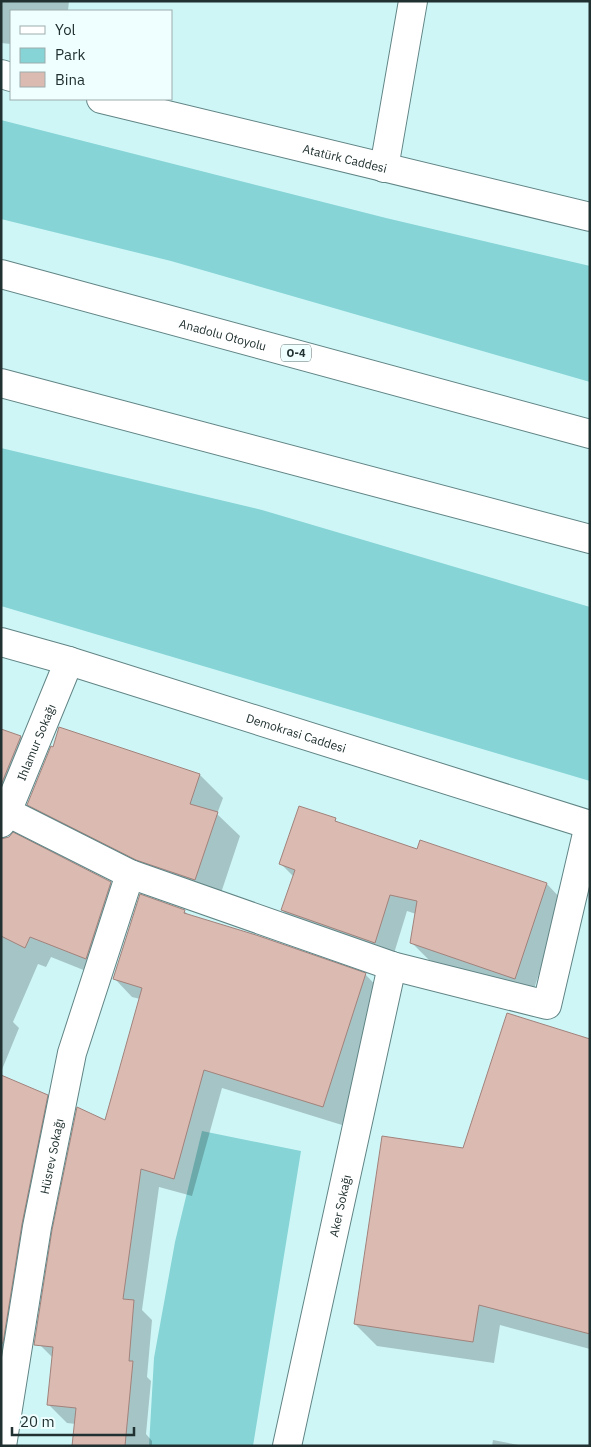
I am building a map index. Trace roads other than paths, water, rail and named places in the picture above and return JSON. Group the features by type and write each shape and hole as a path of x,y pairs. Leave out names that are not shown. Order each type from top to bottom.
{"main road":[{"path":"384,168 413,1"},
{"name":"Atatürk Caddesi","path":"106,100 590,217"},
{"name":"Anadolu Otoyolu","path":"1,274 590,434"},
{"path":"1,383 590,539"},
{"name":"Demokrasi Caddesi","path":"1,642 589,825"},
{"name":"Ihlamur Sokağı","path":"4,818 69,662"},
{"path":"4,818 130,874 392,966 547,1005 589,825"},
{"name":"Hüsrev Sokağı","path":"2,1446 37,1227 72,1053 130,874"},
{"name":"Aker Sokağı","path":"287,1446 392,966"}]}
